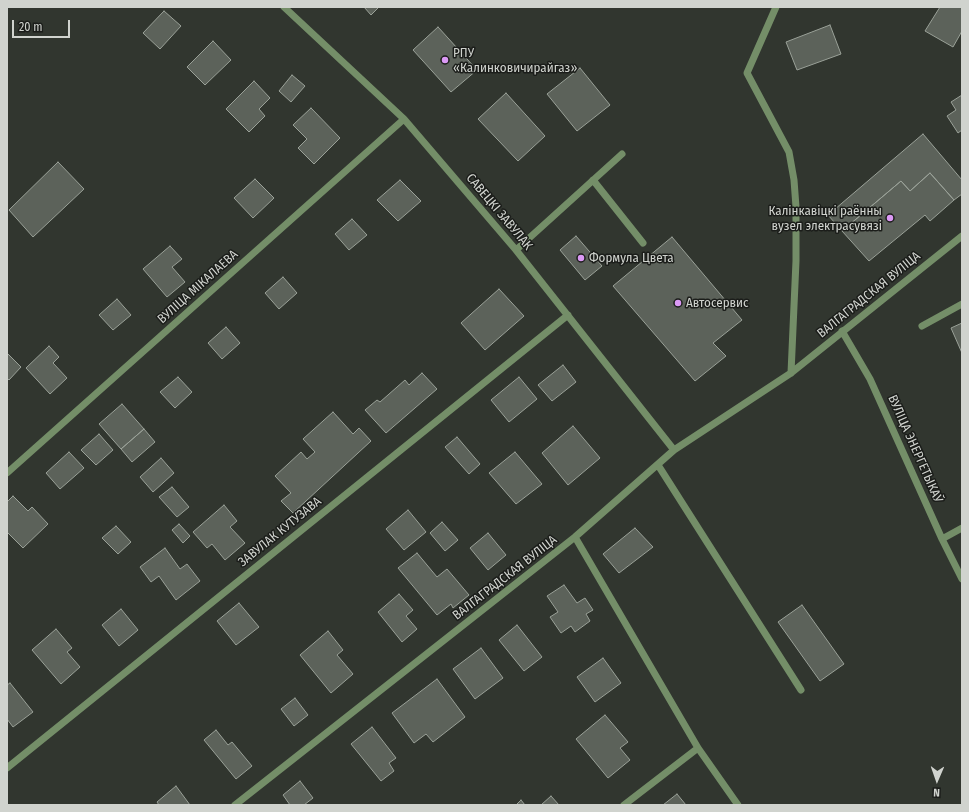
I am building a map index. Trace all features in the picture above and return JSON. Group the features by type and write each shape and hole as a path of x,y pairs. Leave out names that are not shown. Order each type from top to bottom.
{"street":[{"name":"САВЕЦКІ ЗАВУЛАК","path":"284,7 404,119 516,250 674,450"},
{"path":"776,7 747,73 789,152 794,180 796,207 796,261 792,373"},
{"name":"ВУЛІЦА МІКАЛАЕВА","path":"7,473 404,119"},
{"path":"516,250 622,154"},
{"path":"593,180 643,243"},
{"name":"ВАЛГАГРАДСКАЯ ВУЛІЦА","path":"234,805 576,538 674,450 792,373 842,331 962,236"},
{"path":"922,326 962,304"},
{"name":"ЗАВУЛАК КУТУЗАВА","path":"7,768 568,315"},
{"name":"ВУЛІЦА ЭНЕРГЕТЫКАЎ","path":"842,331 870,379 942,539 962,579"},
{"path":"658,465 802,690"},
{"path":"942,539 962,528"},
{"path":"576,538 698,748 738,805"},
{"path":"624,805 698,748"}],"building":[{"path":"364,7 379,7 371,15"},
{"path":"940,7 962,7 962,31 953,47 925,31"},
{"path":"164,11 181,26 160,49 143,33"},
{"path":"830,25 841,54 797,70 786,42"},
{"name":"РПУ «Калинковичирайгаз»","path":"438,27 477,70 451,92 413,50"},
{"path":"213,41 231,60 205,85 187,67"},
{"path":"580,68 610,105 577,131 547,94"},
{"path":"292,75 305,86 291,102 279,91"},
{"path":"254,81 270,98 259,109 265,116 249,132 226,109"},
{"path":"506,93 545,136 518,161 478,119"},
{"path":"962,95 962,130 958,133 947,116 956,110 951,102"},
{"path":"311,108 340,138 314,164 298,148 307,139 293,125"},
{"path":"923,134 962,180 962,194 954,200 930,173 910,191 901,181 842,231 828,215"},
{"path":"58,162 84,189 33,237 9,210"},
{"name":"Калінкавіцкі раённы вузел электрасувязі","path":"930,173 954,200 930,221 925,215 869,261 842,231 901,181 910,191"},
{"path":"255,179 274,198 253,218 234,198"},
{"path":"400,180 421,201 398,221 377,200"},
{"path":"352,219 367,235 349,250 335,234"},
{"name":"Формула Цвета","path":"576,236 602,266 585,280 560,250"},
{"name":"Автосервис","path":"672,237 742,320 713,343 726,356 695,381 613,286"},
{"path":"170,246 182,259 172,267 185,282 167,297 143,269"},
{"path":"283,277 297,293 279,309 265,293"},
{"path":"499,289 524,316 485,350 461,323"},
{"path":"117,299 131,315 113,330 99,315"},
{"path":"962,323 962,353 951,328"},
{"path":"226,327 240,343 222,359 208,343"},
{"path":"49,346 59,357 53,363 67,378 50,394 26,368"},
{"path":"7,353 21,367 9,380 7,378"},
{"path":"563,365 576,382 552,401 538,385"},
{"path":"422,373 437,389 386,433 365,410 377,400 380,402 405,380 409,385"},
{"path":"178,377 192,392 175,408 160,392"},
{"path":"519,377 537,399 509,422 491,400"},
{"path":"122,404 144,429 121,449 99,424"},
{"path":"333,412 353,434 359,428 371,441 293,513 281,501 291,493 275,476 301,452 307,459 315,452 303,439"},
{"path":"573,426 600,458 568,485 542,453"},
{"path":"144,429 155,442 132,462 121,449"},
{"path":"99,434 113,450 96,465 81,450"},
{"path":"457,437 480,464 469,474 445,447"},
{"path":"69,452 84,468 60,489 46,473"},
{"path":"515,452 542,484 516,504 489,473"},
{"path":"161,458 174,473 153,492 140,477"},
{"path":"172,487 189,507 177,517 159,497"},
{"path":"13,496 28,511 32,507 48,524 23,548 7,532 7,502"},
{"path":"224,505 237,521 230,527 245,543 225,560 212,544 207,548 193,532"},
{"path":"408,510 426,532 404,550 386,529"},
{"path":"442,522 458,540 445,551 430,533"},
{"path":"179,524 190,536 183,543 172,530"},
{"path":"116,526 131,542 118,554 102,538"},
{"path":"635,528 653,547 619,573 603,554"},
{"path":"488,533 506,555 488,570 470,548"},
{"path":"165,548 180,569 187,564 200,581 176,600 159,576 151,582 140,567"},
{"path":"417,553 437,577 447,569 469,595 453,608 451,604 437,615 398,568"},
{"path":"564,585 577,603 585,598 593,610 586,614 590,621 575,632 571,626 561,633 550,617 558,612 547,596"},
{"path":"399,594 413,610 406,616 417,629 402,642 378,612"},
{"path":"239,603 259,627 236,645 217,621"},
{"path":"802,605 844,664 820,681 778,622"},
{"path":"121,609 138,630 119,646 102,625"},
{"path":"517,625 542,657 524,671 499,640"},
{"path":"56,629 72,648 67,652 80,667 61,684 32,650"},
{"path":"328,631 343,650 337,655 353,674 331,693 300,655"},
{"path":"481,648 503,678 475,699 453,669"},
{"path":"603,658 621,683 595,702 577,677"},
{"path":"437,679 465,717 433,742 426,734 414,743 392,713"},
{"path":"10,683 33,712 13,727 7,719 7,685"},
{"path":"295,698 308,715 294,726 281,709"},
{"path":"605,715 628,742 620,748 630,760 608,778 576,739"},
{"path":"372,727 396,758 389,763 394,771 381,781 351,744"},
{"path":"216,730 228,745 232,742 252,766 236,779 204,740"},
{"path":"300,781 313,798 304,805 290,805 283,795"},
{"path":"176,786 190,805 159,805 157,802"},
{"path":"677,794 686,805 663,805"},
{"path":"551,796 559,805 541,805"},
{"path":"521,800 525,805 516,805"}],"place":[{"name":"РПУ «Калинковичирайгаз»","path":"445,60"},
{"name":"Калінкавіцкі раённы вузел электрасувязі","path":"890,218"},
{"name":"Формула Цвета","path":"581,258"},
{"name":"Автосервис","path":"678,303"}]}
